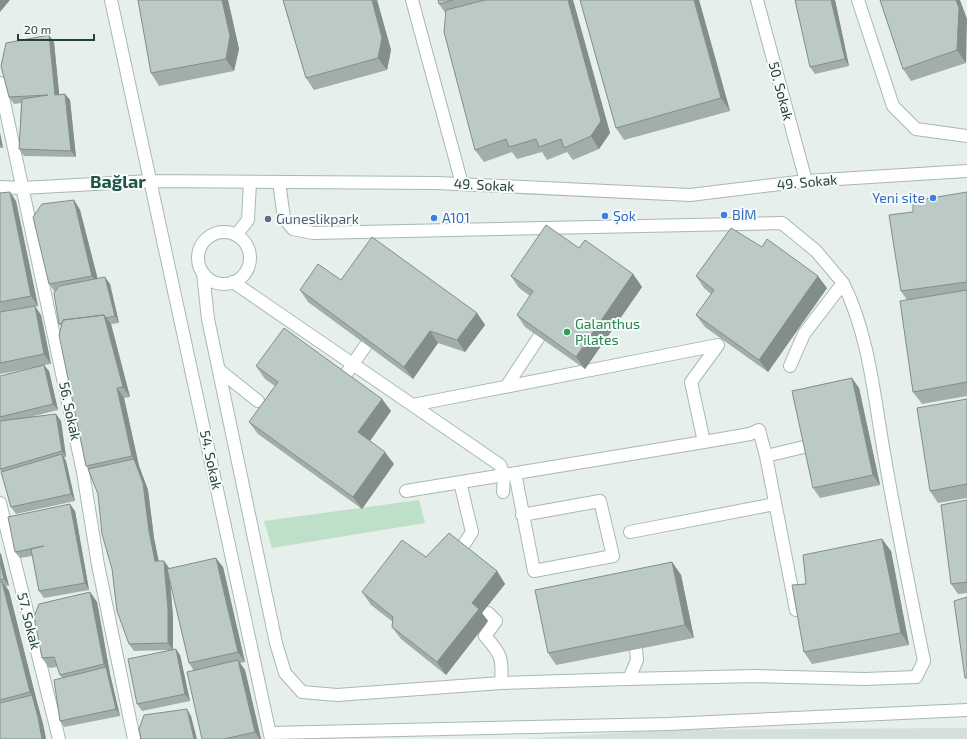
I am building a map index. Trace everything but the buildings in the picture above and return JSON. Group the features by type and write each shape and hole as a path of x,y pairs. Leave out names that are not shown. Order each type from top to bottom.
{"street":[{"name":"54. Sokak","path":"111,0 271,736"},
{"path":"412,0 462,184"},
{"name":"50. Sokak","path":"757,0 806,181"},
{"path":"858,0 893,106 916,129 967,136"},
{"name":"56. Sokak","path":"0,83 84,472 98,565 134,739"},
{"name":"49. Sokak","path":"0,186 22,188 150,181 462,184 690,195 806,181 967,171"},
{"path":"236,235 248,220 250,182"},
{"path":"203,273 208,319 276,643 285,673 302,692 337,695 501,683 629,679 755,676 865,679 916,677 924,661 894,511 866,350 853,303 843,283 816,251 782,223 313,234 293,229 284,218 280,182"},
{"path":"219,232 227,232 236,235 247,247 249,259 246,271 233,282 225,284 209,279 203,273 199,265 198,256 204,241 211,235 219,232"},
{"path":"233,282 500,465 510,474 522,515 534,571 613,556 600,501 522,515"},
{"path":"790,366 804,334 843,283"},
{"path":"506,387 539,337"},
{"path":"413,405 720,342 691,382 704,442"},
{"path":"344,377 366,345"},
{"path":"219,370 258,401"},
{"path":"406,491 704,442 750,434 759,430 766,456 796,610 803,608"},
{"path":"766,456 808,446"},
{"path":"503,492 510,474"},
{"path":"460,482 472,532 461,549"},
{"name":"57. Sokak","path":"0,503 59,739"},
{"path":"630,532 775,504"},
{"path":"484,618 488,614 496,621 485,636 496,648 502,663 501,683"},
{"path":"629,679 637,660 636,649"},
{"path":"271,736 668,724 967,710"}],"shaded area":[{"path":"967,728 967,739 522,739 666,730"}],"green space":[{"path":"419,500 425,523 272,548 264,521"}],"place":[{"name":"Yeni site","path":"933,198"},
{"name":"BİM","path":"724,215"},
{"name":"Şok","path":"605,216"},
{"name":"A101","path":"434,218"},
{"name":"Guneslikpark","path":"268,219"},
{"name":"Galanthus Pilates","path":"567,332"}],"district":[{"name":"Bağlar","path":"118,182"}]}
